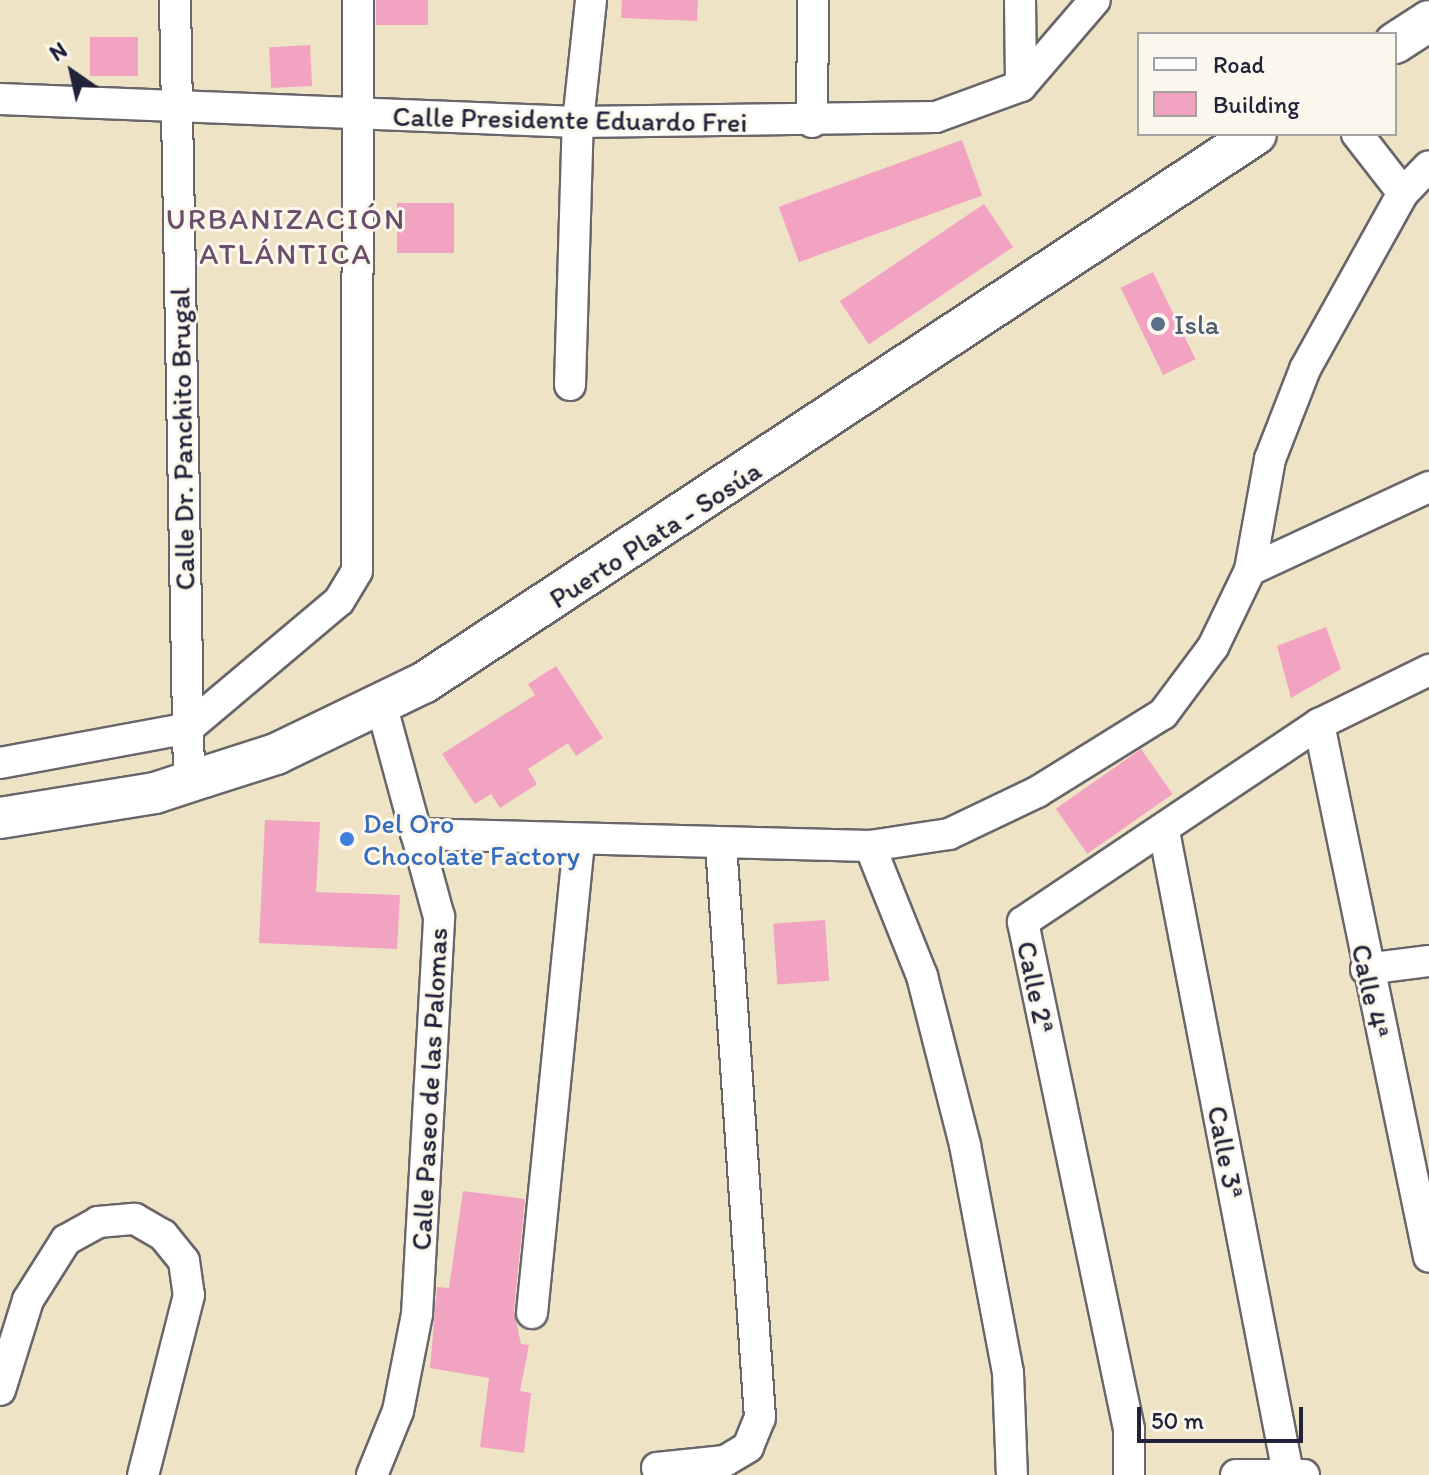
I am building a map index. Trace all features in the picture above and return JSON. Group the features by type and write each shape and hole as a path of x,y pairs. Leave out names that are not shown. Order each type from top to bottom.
{"main road":[{"path":"1397,42 1429,21"},
{"name":"Puerto Plata - Sosúa","path":"0,818 189,782 276,754 381,704 580,583 1253,136"}],"street":[{"name":"Calle Dr. Panchito Brugal","path":"175,0 189,782"},
{"path":"0,763 188,728 339,601 357,571 358,0"},
{"path":"570,385 578,122 591,0"},
{"path":"812,122 813,0"},
{"path":"1020,0 1021,86"},
{"name":"Calle Presidente Eduardo Frei","path":"0,99 176,110 578,122 812,122 936,117 1021,86 1095,0"},
{"path":"1359,136 1403,193"},
{"path":"416,834 870,846 949,834 1037,792 1163,714 1213,647 1250,570 1270,459 1305,369 1403,193 1429,166"},
{"path":"1250,570 1429,487"},
{"name":"Calle 2ª","path":"1129,1475 1129,1429 1023,922 1164,831 1319,724 1429,670"},
{"name":"Calle Paseo de las Palomas","path":"372,1475 398,1411 417,1314 439,917 381,704"},
{"name":"Calle 4ª","path":"1319,724 1366,969 1429,1257"},
{"name":"Calle 3ª","path":"1164,831 1296,1474"},
{"path":"532,1313 579,840"},
{"path":"657,1468 725,1461 748,1447 760,1418 721,844"},
{"path":"870,846 922,976 965,1145 1008,1373 1012,1475"},
{"path":"1366,969 1429,961"},
{"path":"0,1390 28,1300 66,1240 98,1222 135,1219 163,1235 184,1261 189,1295 143,1475"},
{"path":"1236,1475 1296,1474"}],"building":[{"path":"376,0 428,0 428,25 376,25"},
{"path":"622,0 698,0 697,21 621,18"},
{"path":"90,37 138,37 138,76 90,76"},
{"path":"310,45 312,86 271,88 269,47"},
{"path":"962,140 982,195 799,262 779,207"},
{"path":"397,203 454,203 454,253 397,253"},
{"path":"984,204 1013,247 869,344 840,301"},
{"name":"Isla","path":"1153,272 1196,359 1163,375 1121,288"},
{"path":"1326,627 1341,669 1291,698 1277,646"},
{"path":"556,666 603,738 576,756 568,743 528,769 537,784 500,808 491,794 475,804 442,754 535,695 528,684"},
{"path":"1141,749 1173,794 1087,854 1056,809"},
{"path":"265,820 320,822 316,892 400,895 397,949 259,943"},
{"path":"825,920 829,981 777,984 773,924"},
{"path":"463,1191 525,1199 514,1311 521,1344 529,1345 520,1391 531,1393 524,1453 480,1447 489,1378 430,1368 437,1287 449,1288"}],"place":[{"name":"Isla","path":"1158,324"},
{"name":"Del Oro Chocolate Factory","path":"347,839"}],"district":[{"name":"URBANIZACIÓN ATLÁNTICA","path":"286,236"}]}
